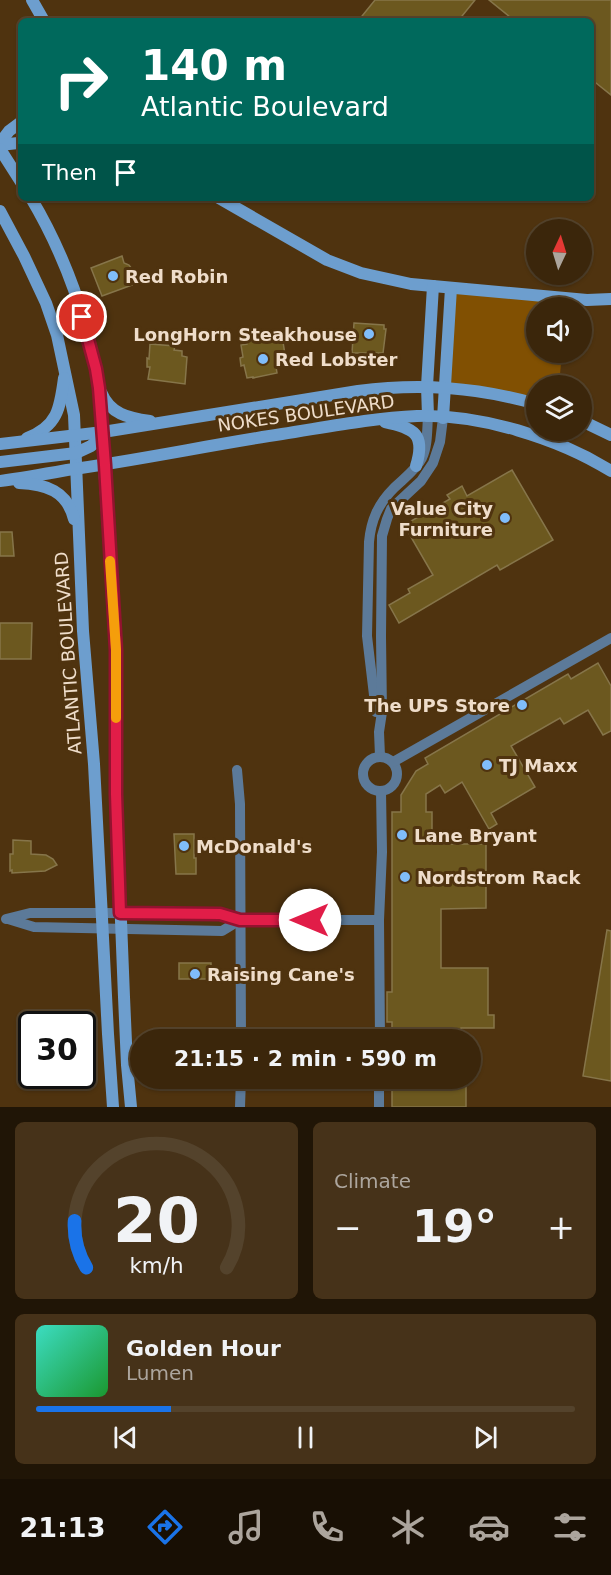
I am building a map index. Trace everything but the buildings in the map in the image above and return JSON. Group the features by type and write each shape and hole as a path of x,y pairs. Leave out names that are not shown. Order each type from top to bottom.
{"main road":[{"path":"32,0 42,18"},
{"path":"0,146 9,131 18,124"},
{"path":"0,146 18,143"},
{"path":"0,146 18,177"},
{"path":"32,201 56,248 75,295 92,350 99,388 116,650 116,794 131,1107"},
{"path":"224,201 315,253 361,273 388,280 587,300 611,299"},
{"name":"ATLANTIC BOULEVARD","path":"0,211 46,303 57,334 72,405 83,632 94,775 113,1107"},
{"path":"428,416 427,386 434,286"},
{"path":"443,418 451,288"},
{"path":"15,442 35,435 44,429 56,415 61,401 65,369"},
{"name":"NOKES BOULEVARD","path":"0,444 103,432 357,391 398,387 444,387 498,394 526,401"},
{"path":"99,388 104,399 118,413 133,418 163,422"},
{"name":"NOKES BOULEVARD","path":"0,482 375,419 428,416 469,420 529,434 567,448 611,471"},
{"path":"375,419 403,426 418,436 420,449 416,466"},
{"path":"592,426 611,435"},
{"path":"0,462 76,453 91,446 103,432"},
{"path":"0,482 36,484 53,489 72,511 78,532"}],"street":[{"path":"380,756 367,636 370,528 373,517 391,491 422,457 425,449 428,416"},
{"path":"379,732 382,711 383,534 391,510 421,481 434,463 443,418"},
{"path":"393,762 611,638"},
{"path":"380,756 393,762 398,775 391,787 381,791 370,788 365,783 363,769 372,758 380,756"},
{"path":"237,770 240,804 241,1029"},
{"path":"380,1029 381,791"},
{"path":"3,919 30,913 120,913 220,914 240,920 379,920"},
{"path":"3,919 34,927 222,931 240,920"},
{"path":"240,1107 241,1089"},
{"path":"379,1089 379,1107"}],"shaded area":[{"path":"451,288 554,297 526,297 526,363 561,363 560,375 526,375 526,402 444,387"}],"slow traffic":[{"path":"110,561 116,650 116,718"}],"place":[{"name":"Red Robin","path":"113,276"},
{"name":"LongHorn Steakhouse","path":"369,334"},
{"name":"Red Lobster","path":"263,359"},
{"name":"Value City Furniture","path":"505,518"},
{"name":"The UPS Store","path":"522,705"},
{"name":"TJ Maxx","path":"487,765"},
{"name":"Lane Bryant","path":"402,835"},
{"name":"McDonald's","path":"184,846"},
{"name":"Nordstrom Rack","path":"405,877"},
{"name":"Raising Cane's","path":"195,974"}],"route":[{"path":"82,317 99,388 105,465 116,650 115,751 120,913 220,914 240,920 310,920"}]}
